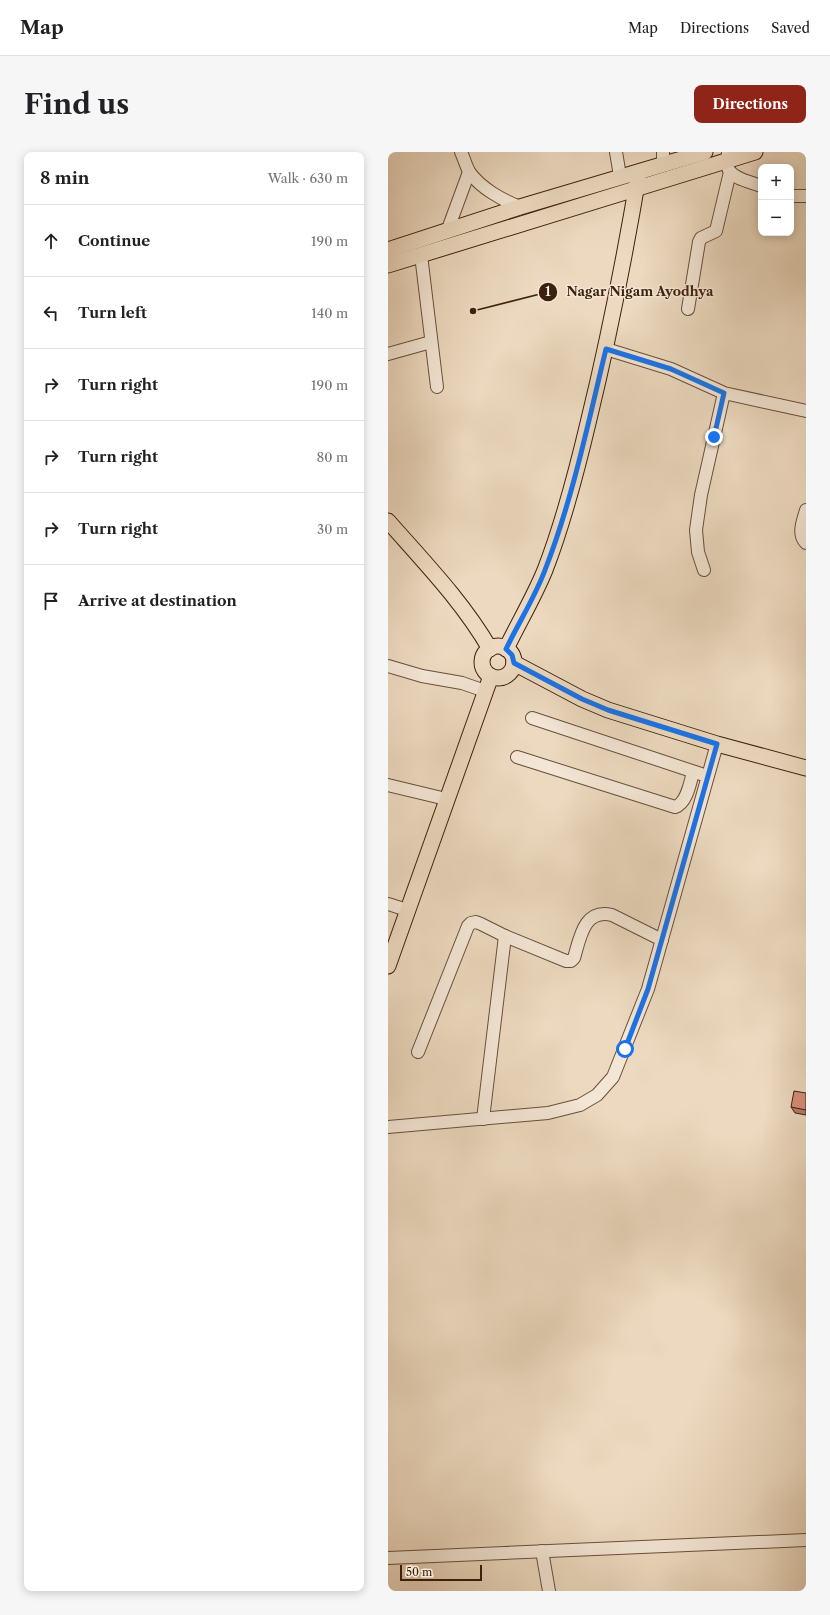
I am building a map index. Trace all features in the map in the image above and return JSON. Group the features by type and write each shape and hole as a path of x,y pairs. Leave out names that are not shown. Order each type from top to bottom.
{"main road":[{"path":"388,250 448,229 620,176 639,172 663,158 705,152"},
{"path":"388,265 755,152"},
{"path":"506,649 532,600 545,570 577,469 606,349 625,255 639,172"},
{"path":"388,521 478,627 490,649"},
{"path":"495,647 506,649 512,655 514,663 510,673 506,676 501,678 491,676 484,670 482,660 490,649 495,647"},
{"path":"514,663 582,699 608,710 717,744 806,768"},
{"path":"388,966 446,799 491,676"}],"street":[{"path":"461,152 469,172 505,201 520,207"},
{"path":"616,152 620,176"},
{"path":"729,161 742,179 758,185"},
{"path":"688,310 699,242 701,238 716,231 729,161"},
{"path":"448,229 469,172"},
{"path":"794,196 806,196"},
{"path":"421,255 437,388"},
{"path":"388,354 431,342"},
{"path":"606,349 671,369 724,393 806,411"},
{"path":"704,570 696,543 696,523 724,393"},
{"path":"806,510 801,533 802,539 806,543"},
{"path":"388,666 422,676 462,683 485,691"},
{"path":"532,718 708,777"},
{"path":"388,1127 548,1113 580,1105 597,1095 613,1077 648,989 717,744"},
{"path":"517,757 675,807 680,805 683,800 693,772"},
{"path":"388,785 446,799"},
{"path":"388,904 408,910"},
{"path":"418,1052 468,926 471,923 476,922 566,962 571,961 574,958 586,924 597,915 605,913 662,940"},
{"path":"483,1119 505,936"},
{"path":"388,1558 806,1540"},
{"path":"542,1551 549,1591"}],"building":[{"path":"794,1091 806,1093 806,1110 791,1107"}],"place":[{"name":"Nagar Nigam Ayodhya","path":"473,311"}],"route":[{"path":"625,1049 648,989 717,744 608,710 582,699 514,663 512,655 506,649 532,600 557,536 577,469 606,349 671,369 724,393 714,437"}]}
